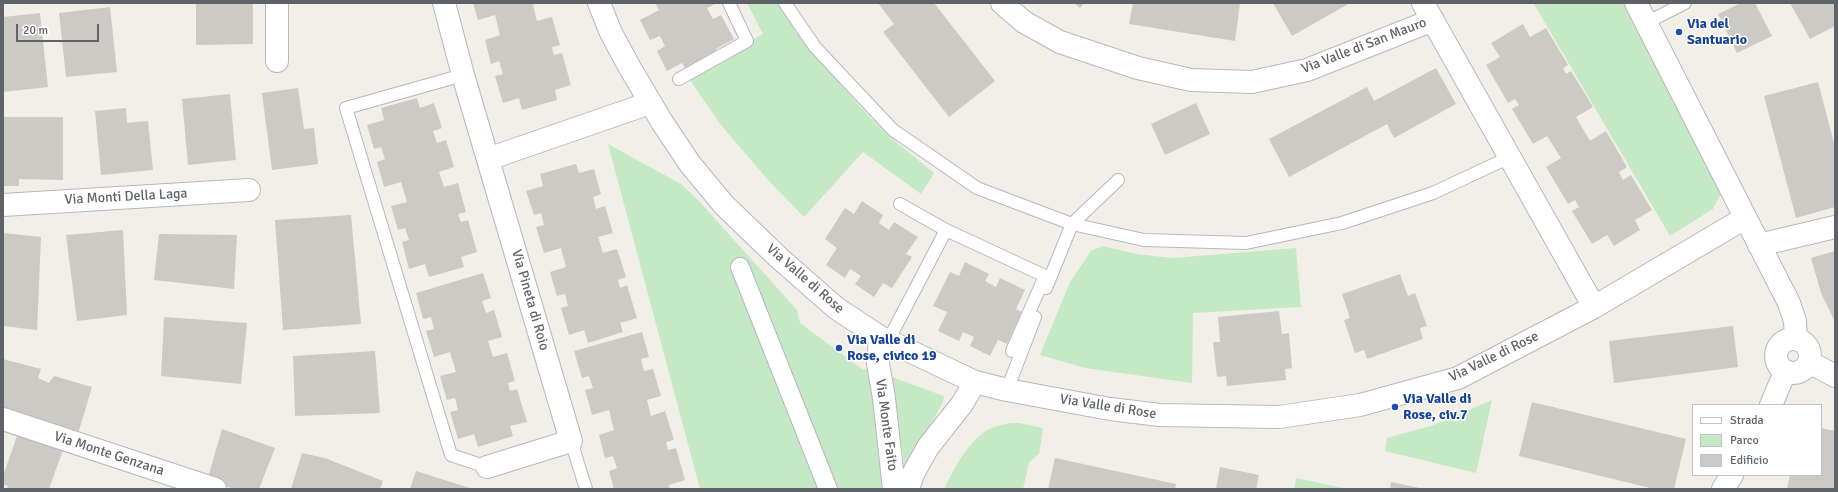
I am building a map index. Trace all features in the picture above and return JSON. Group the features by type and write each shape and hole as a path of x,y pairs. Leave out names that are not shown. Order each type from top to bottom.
{"street":[{"path":"277,3 277,61"},
{"name":"Via Pineta di Roio","path":"444,3 463,75 571,441"},
{"name":"Via Valle di Rose","path":"599,3 623,56 650,103 690,164 724,205 778,257 836,308 884,339 975,382 1007,390 1110,409 1160,415 1279,417 1360,405 1458,378 1594,308 1745,218"},
{"name":"Via Valle di San Mauro","path":"1002,3 1024,22 1060,42 1138,68 1191,80 1252,82 1307,70 1428,11 1594,308"},
{"path":"1636,3 1789,304 1796,325 1796,339"},
{"path":"488,158 650,103"},
{"name":"Via Monti Della Laga","path":"3,205 249,190"},
{"path":"1759,245 1835,227"},
{"path":"740,267 828,489"},
{"name":"Via Monte Faito","path":"884,339 878,364 885,406 894,489"},
{"path":"1796,339 1806,345 1810,350 1811,356 1809,362 1802,371 1797,373 1785,372 1776,359 1777,348 1785,340 1796,339"},
{"path":"1809,362 1835,376"},
{"path":"1771,404 1785,372"},
{"name":"Via Monte Faito","path":"908,489 928,447 962,404 975,382"},
{"name":"Via Monte Genzana","path":"3,418 215,489"},
{"path":"487,467 571,441"},
{"path":"1722,489 1731,476"}],"lane":[{"path":"679,79 747,41 729,3"},
{"path":"785,3 815,47 894,130 977,188 1072,224 1144,240 1246,243 1342,223 1433,193 1510,157"},
{"path":"1646,23 1685,3"},
{"path":"463,75 346,108 451,455 487,467"},
{"path":"1007,390 1072,224 1118,180"},
{"path":"900,204 946,230 1045,276 1012,351"},
{"path":"884,339 946,230"},
{"name":"Via Pineta di Roio","path":"571,441 586,489"}],"green space":[{"path":"747,3 778,3 816,54 857,104 887,134 934,173 921,194 863,152 804,217 769,181 721,125 687,76 763,34"},
{"path":"1623,3 1722,191 1713,209 1670,236 1534,4"},
{"path":"608,144 681,184 699,201 797,310 800,323 862,369 870,369 887,489 700,489"},
{"path":"1103,246 1136,254 1172,258 1296,248 1301,307 1193,313 1192,383 1085,368 1040,355 1070,282 1091,251"},
{"path":"892,377 944,396 943,402 905,471"},
{"path":"1492,400 1476,473 1385,451 1387,438 1434,425"},
{"path":"1009,423 1019,423 1043,428 1039,454 1029,462 1023,489 944,489 969,447 983,433 991,428"},
{"path":"1296,478 1348,489 1294,489"}],"building":[{"path":"196,3 253,3 253,44 196,45"},
{"path":"473,3 538,3 533,5 537,21 552,17 560,45 552,47 554,55 562,53 571,85 555,90 557,100 522,110 519,98 503,103 495,76 503,74 499,61 491,64 485,40 500,35 495,15 478,20"},
{"path":"655,3 717,3 707,8 713,19 721,15 734,39 716,49 719,55 687,72 682,63 667,71 657,51 665,46 660,36 650,40 640,20 659,10"},
{"path":"878,3 934,3 995,81 949,117 883,32 894,24"},
{"path":"1074,3 1084,3 1080,8"},
{"path":"1133,3 1240,3 1235,41 1129,24"},
{"path":"1273,3 1350,3 1292,36"},
{"path":"1741,3 1755,3 1772,36 1737,53 1718,14"},
{"path":"1790,3 1835,3 1835,26 1810,39"},
{"path":"110,7 117,72 66,77 59,13"},
{"path":"40,13 48,87 3,92 3,17"},
{"path":"1523,24 1530,37 1546,28 1568,65 1563,68 1566,74 1571,71 1593,107 1576,117 1590,141 1606,131 1627,167 1619,172 1623,180 1631,175 1652,210 1635,220 1640,230 1614,246 1607,235 1592,244 1572,211 1579,207 1575,200 1568,204 1546,167 1561,158 1547,136 1533,144 1512,109 1519,105 1515,99 1508,103 1486,65 1500,57 1491,43"},
{"path":"1436,68 1456,104 1394,138 1387,124 1289,177 1269,139 1367,87 1374,101"},
{"path":"1818,82 1835,147 1835,207 1796,218 1764,96"},
{"path":"298,88 304,129 314,128 318,164 272,170 262,93"},
{"path":"230,94 236,160 188,165 182,99"},
{"path":"417,98 420,108 434,103 442,128 433,131 437,143 446,140 454,167 439,172 444,187 458,183 466,212 458,214 461,222 468,220 477,252 461,257 464,267 429,277 425,264 409,269 402,242 409,240 405,228 398,230 391,206 407,202 401,182 384,187 377,162 385,159 381,147 374,149 367,125 384,120 381,108"},
{"path":"1196,103 1210,134 1165,155 1151,124"},
{"path":"126,108 127,123 148,121 153,170 101,175 95,111"},
{"path":"3,117 63,117 63,180 19,179 19,186 3,186"},
{"path":"576,164 579,173 594,169 601,194 593,197 596,209 605,206 613,233 598,237 603,253 617,249 626,277 618,280 620,288 627,285 637,318 620,323 623,332 588,343 584,330 569,335 561,308 568,306 565,294 557,296 550,272 566,267 561,248 544,253 536,227 544,225 541,213 534,215 526,191 543,186 540,174"},
{"path":"862,201 883,215 879,223 889,230 894,222 918,237 906,254 912,257 892,288 883,283 874,297 855,284 861,276 850,269 845,278 826,265 837,248 825,239 845,208 854,214"},
{"path":"351,215 361,324 283,330 275,220"},
{"path":"123,230 127,315 77,321 66,235"},
{"path":"3,233 41,237 37,330 3,326"},
{"path":"159,234 237,235 234,289 154,280"},
{"path":"1835,251 1835,322 1821,293 1811,258"},
{"path":"965,262 989,274 985,281 996,287 1000,278 1025,290 1016,309 1022,312 1007,344 998,340 990,356 970,346 974,337 963,332 959,341 938,331 947,312 933,306 950,272 959,276"},
{"path":"483,273 491,298 482,301 486,313 494,310 502,337 488,341 493,357 507,353 515,381 508,383 510,391 517,389 527,422 510,426 513,436 478,447 474,434 458,439 450,412 458,410 455,398 447,400 440,376 456,372 450,352 434,357 426,331 434,329 431,317 423,319 416,293"},
{"path":"1400,274 1408,296 1415,293 1427,326 1420,328 1423,339 1367,359 1364,350 1355,353 1344,320 1350,318 1342,294"},
{"path":"1279,311 1282,334 1289,333 1292,368 1285,369 1286,380 1227,386 1226,376 1217,377 1213,342 1220,342 1218,317"},
{"path":"164,317 247,323 241,384 161,376"},
{"path":"1733,326 1738,367 1614,383 1609,341"},
{"path":"642,332 649,357 641,359 644,371 653,369 661,396 647,400 651,416 665,411 674,440 666,442 668,450 676,448 685,480 669,485 670,489 614,489 609,471 617,468 613,456 605,458 599,435 614,430 609,410 592,415 585,390 593,388 589,376 582,378 574,351"},
{"path":"375,351 380,413 295,416 293,356"},
{"path":"3,359 41,369 38,378 49,383 54,376 92,387 77,437 3,412"},
{"path":"1532,402 1686,439 1674,489 1654,489 1519,456"},
{"path":"1822,428 1835,431 1835,489 1787,489 1790,476 1822,476"},
{"path":"222,429 275,448 259,489 235,489 207,481"},
{"path":"19,430 64,447 49,489 7,489 8,486 3,484 3,476"},
{"path":"302,453 325,458 383,481 380,489 291,489"},
{"path":"1055,458 1176,484 1175,489 1048,489"},
{"path":"1220,467 1259,475 1256,489 1216,489"},
{"path":"416,471 473,489 410,489"},
{"path":"1391,482 1420,488 1420,489 1390,489"}],"place":[{"name":"Via del Santuario","path":"1679,32"},
{"name":"Via Valle di Rose, civico 19","path":"839,348"},
{"name":"Via Valle di Rose, civ.7","path":"1395,407"}]}
